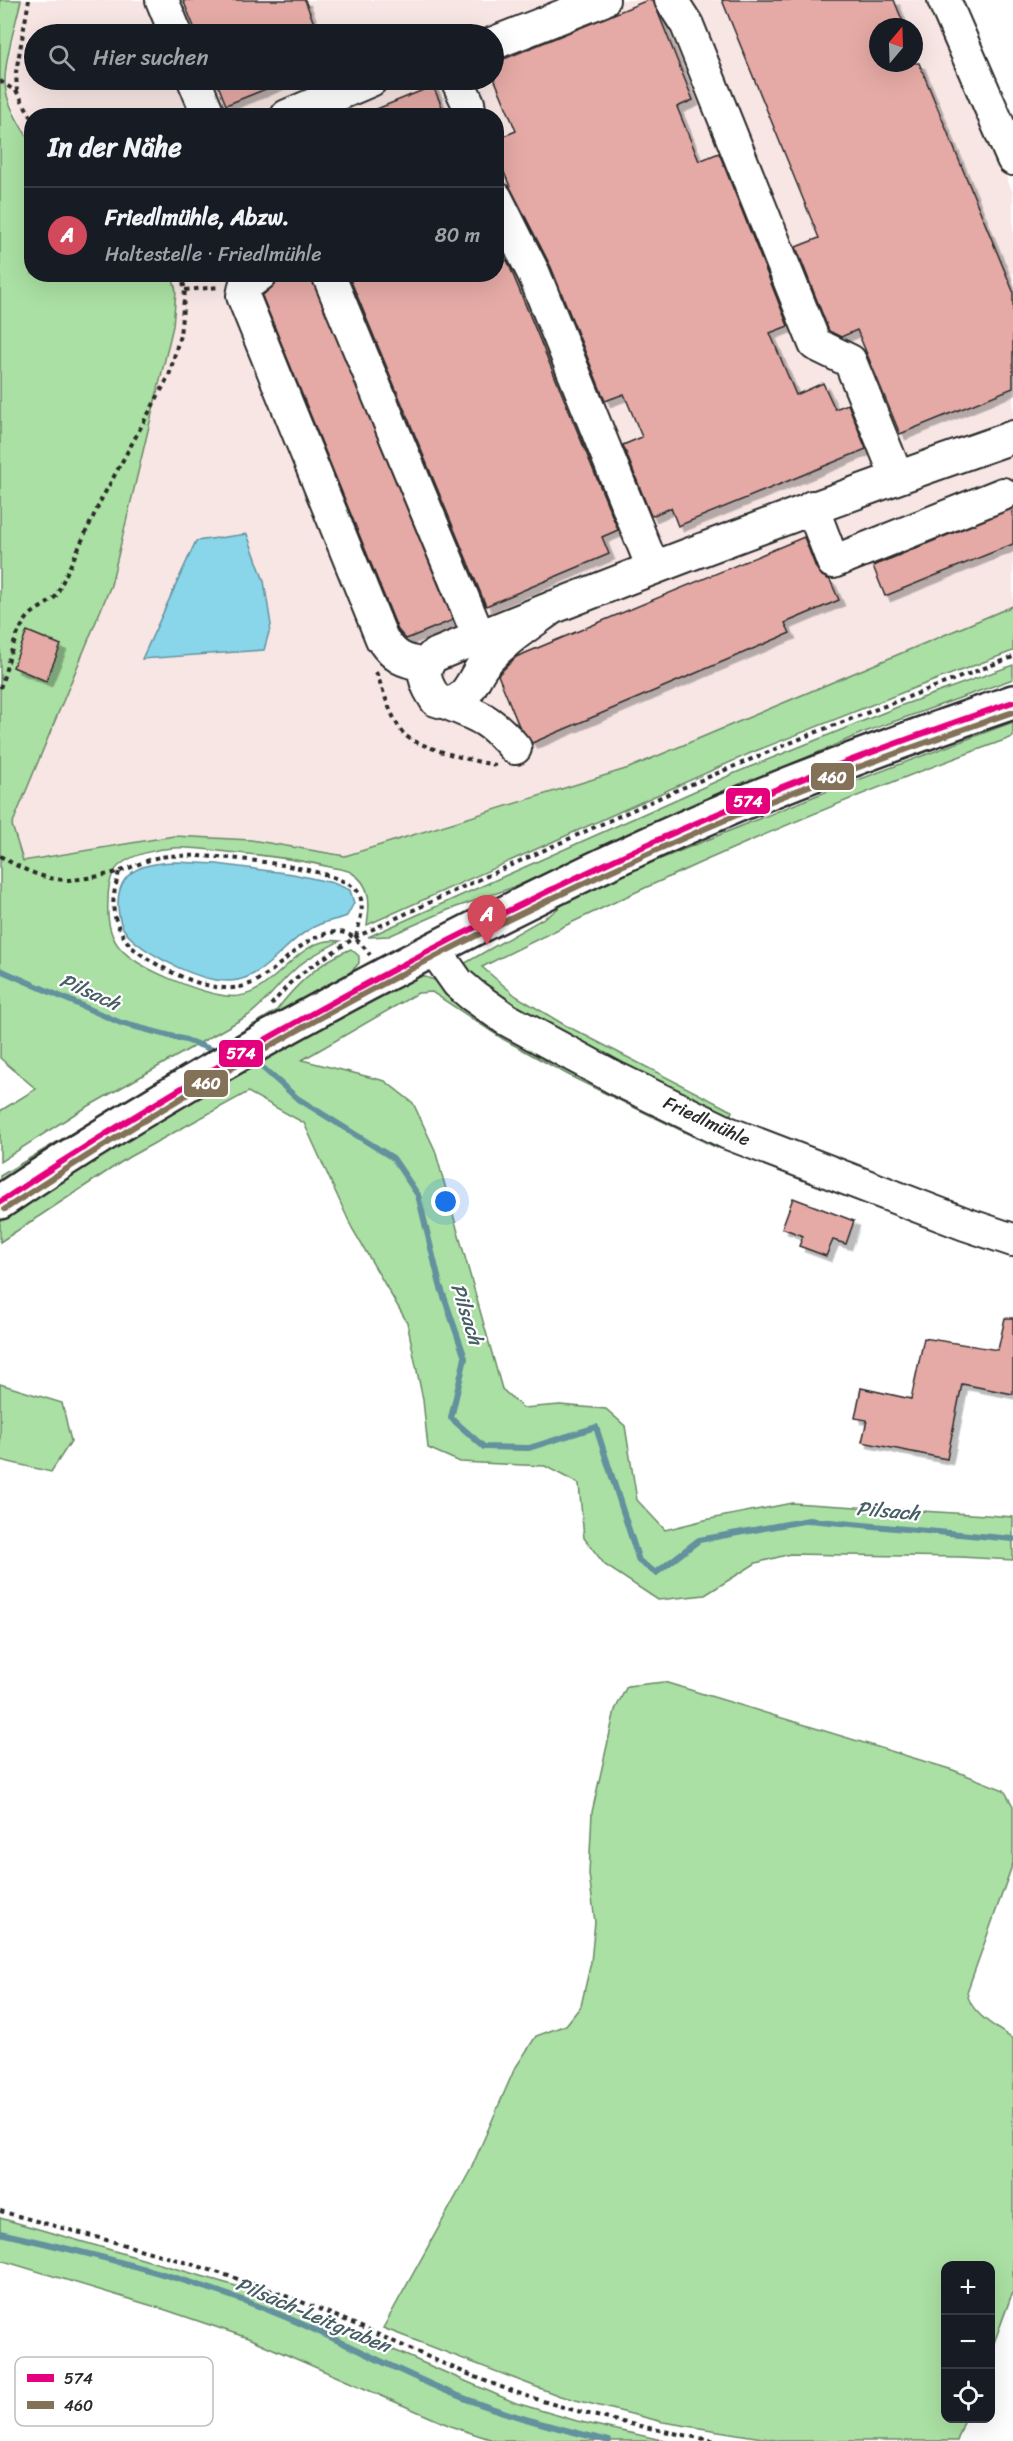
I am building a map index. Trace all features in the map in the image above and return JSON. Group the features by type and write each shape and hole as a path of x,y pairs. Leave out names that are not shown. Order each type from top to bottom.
{"main road":[{"path":"0,1202 109,1130 214,1067 269,1022 434,948 565,883 711,816 811,776 1013,702"}],"street":[{"path":"162,0 172,24"},
{"path":"504,39 603,0"},
{"path":"671,0 687,25 815,344 850,361 897,477"},
{"path":"944,0 1013,159"},
{"path":"198,90 206,108"},
{"path":"306,108 348,90"},
{"path":"462,90 469,108"},
{"path":"504,214 534,274 653,568"},
{"path":"250,282 245,286 243,296 382,639 391,653 406,662 425,665"},
{"path":"331,282 479,637"},
{"path":"515,748 500,729 488,720 436,700 423,675 425,665 433,656 812,507 1013,438"},
{"path":"812,507 834,562 1003,494"},
{"path":"447,703 459,699 484,664 499,648 553,607"},
{"name":"Friedlmühle","path":"434,948 458,983 472,995 506,1019 617,1079 728,1133 965,1224 1013,1240"}],"path":[{"path":"25,24 29,0"},
{"path":"17,92 16,72 24,28"},
{"path":"0,81 17,92 26,108"},
{"path":"0,688 18,635 28,618 56,596 101,500 169,376 180,335 185,290 183,282"},
{"path":"269,1022 290,983 356,937 670,793 824,729 1013,657"},
{"path":"0,856 21,868 48,877 67,880 119,872 161,857 193,856 281,865 337,877 350,883 359,894 361,910 356,937"},
{"path":"119,872 112,900 115,918 133,948 175,973 210,986 239,988 259,981 300,946 325,933 341,932 356,937"},
{"path":"0,2211 253,2284 292,2298 496,2386 564,2408 716,2441"}],"shaded area":[{"path":"21,0 959,0 999,160 1013,193 1013,606 629,768 345,856 251,840 174,836 22,861 12,825 111,585 173,326 176,291 174,282 504,282 504,108 24,108 24,130 6,92 7,68"}],"green space":[{"path":"0,0 21,0 7,60 5,83 10,105 24,131 24,282 174,282 176,291 173,326 111,585 12,825 23,861 174,836 251,840 345,856 629,768 1013,606 1013,651 753,752 367,925 369,903 366,889 359,878 347,871 279,858 194,848 173,848 132,857 117,867 110,881 108,919 111,931 116,943 129,956 140,964 185,985 214,994 243,995 271,980 309,948 324,942 340,941 297,967 249,1015 73,1115 0,1162 0,1111 36,1089 0,1058"},
{"path":"1013,665 1013,679 862,733 517,886 448,910 389,936 368,937 735,773 900,706"},
{"path":"1013,722 1013,737 878,788 744,843 612,903 482,967 516,996 563,1024 732,1111 728,1122 514,1015 462,965 551,914 577,893 815,796"},
{"path":"351,949 359,956 359,963 342,978 235,1037 0,1184 0,1176 276,1011 318,967"},
{"path":"419,975 441,982 721,1139 717,1148 574,1078 503,1039 432,992 418,993 302,1060 385,1081 413,1103 435,1150 502,1389 523,1408 560,1405 606,1409 625,1426 637,1500 665,1530 792,1503 1013,1517 1013,1560 790,1554 756,1563 705,1595 658,1600 605,1565 584,1538 579,1484 545,1466 460,1462 428,1448 423,1400 407,1322 352,1228 304,1123 248,1092 129,1157 0,1242 0,1222 131,1135 235,1072"},
{"path":"0,1384 62,1403 71,1441 51,1472 0,1460"},
{"path":"664,1682 953,1770 1004,1790 1013,1806 1013,1863 967,1992 969,2000 978,2013 1013,2039 1013,2291 995,2340 995,2261 941,2261 941,2423 964,2423 957,2441 781,2441 663,2422 560,2396 383,2328 471,2169 514,2070 536,2036 566,2025 581,2006 591,1962 595,1922 589,1874 592,1812 615,1710 627,1686"},
{"path":"0,2218 243,2288 322,2319 516,2403 577,2421 666,2441 496,2441 453,2427 248,2338 166,2310 0,2260"}],"water":[{"path":"247,534 264,581 271,625 264,650 142,659 196,541"},
{"path":"176,862 217,864 293,874 333,883 350,890 354,903 347,916 320,924 306,932 260,970 249,976 238,980 211,979 179,968 136,943 127,934 120,920 119,892 129,875 145,866"}],"building":[{"path":"183,0 305,0 314,24 193,24"},
{"path":"648,0 653,0 693,100 677,107 699,161 719,153 788,326 770,333 796,395 823,383 835,409 848,404 866,449 678,526 671,508 651,516 623,445 642,437 624,394 605,401 551,267 504,172 504,136 516,131 499,90 504,90 504,59"},
{"path":"722,0 894,0 901,18 869,18 869,72 923,72 1013,291 1013,388 900,434 857,330 841,337 829,331 796,247 819,238"},
{"path":"220,90 263,90 226,105"},
{"path":"423,90 435,90 443,108 379,108"},
{"path":"507,260 618,530 602,537 609,554 486,606 351,282 504,282 504,261"},
{"path":"277,282 313,282 453,620 406,639 398,630 262,296"},
{"path":"1013,508 1013,544 885,596 873,566"},
{"path":"804,537 816,568 822,576 830,580 839,600 785,623 790,633 532,743 519,726 498,675 516,657"},
{"path":"27,631 61,645 46,681 13,667"},
{"path":"793,1198 854,1221 846,1244 833,1240 826,1256 799,1246 803,1236 782,1228"},
{"path":"1005,1318 1013,1318 1013,1394 962,1384 947,1459 862,1442 867,1420 855,1418 861,1388 911,1399 924,1338 998,1350"}],"waterway":[{"name":"Pilsach","path":"0,970 121,1023 186,1040 221,1053"},
{"name":"Pilsach","path":"247,1062 263,1068 297,1098 393,1158 418,1195 440,1285 465,1358 451,1418 484,1447 529,1448 596,1427 639,1561 656,1573 699,1540 809,1520 1013,1539"},
{"name":"Pilsach-Leitgraben","path":"0,2233 107,2259 215,2290 303,2325 484,2406 609,2441"}],"transit line":[{"name":"574","path":"0,1202 104,1135 264,1040 427,952 532,899 747,801 860,756 1013,702"},
{"name":"460","path":"5,1209 89,1154 262,1051 350,1002 529,910 748,810 861,766 1013,712"}],"place":[{"name":"Friedlmühle, Abzw.","path":"487,945"}]}
